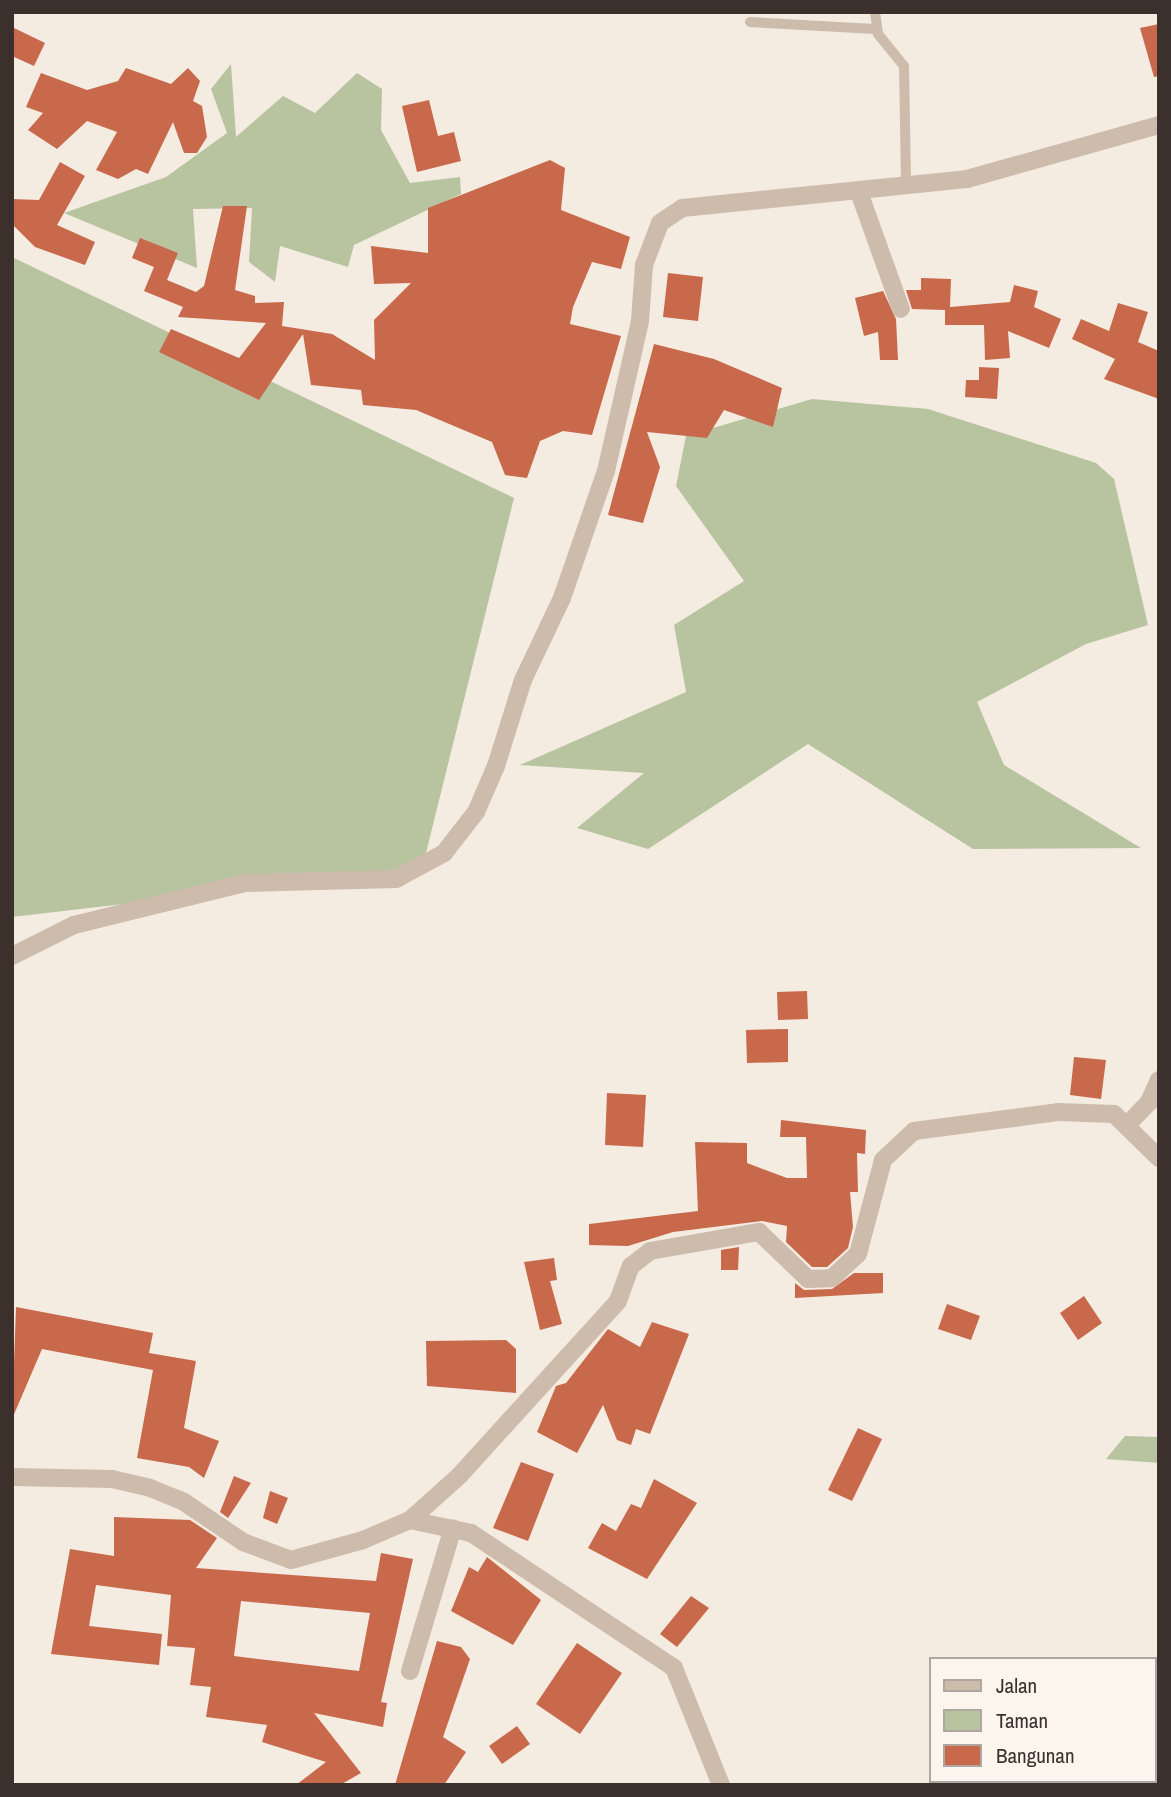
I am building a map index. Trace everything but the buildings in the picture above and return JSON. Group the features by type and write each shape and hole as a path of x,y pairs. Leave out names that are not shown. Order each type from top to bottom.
{"street":[{"path":"12,956 74,925 245,883 396,879 444,853 476,812 496,766 523,680 562,598 606,471 640,321 644,265 660,223 682,208 967,179 1159,125"},
{"path":"859,192 901,309"},
{"path":"1126,1125 1149,1102 1159,1080"},
{"path":"12,1477 112,1479 150,1488 184,1502 243,1542 291,1560 411,1520 538,1392 618,1301 631,1266 650,1251 759,1232 808,1279 832,1278 858,1254 883,1160 914,1131 1087,1111 1114,1114 1159,1158"},
{"path":"411,1520 453,1528 552,1585 674,1668 721,1785"},
{"path":"410,1671 453,1528"}],"lane":[{"path":"875,12 875,29 904,66 906,186"},
{"path":"750,22 875,29"}],"path":[{"path":"1132,1785 1149,1785"}],"green space":[{"path":"231,64 236,137 283,96 315,113 357,73 382,89 381,130 410,183 460,177 461,194 354,245 348,267 280,246 275,282 249,262 252,208 193,209 197,268 64,213 166,177 227,133 211,89"},
{"path":"12,257 514,498 422,869 12,917"},
{"path":"812,399 928,409 1096,463 1114,479 1148,625 1086,644 977,702 1004,765 1141,848 973,849 808,744 648,849 577,828 644,773 520,765 686,692 674,625 744,581 676,486 686,436"},
{"path":"1125,1436 1159,1437 1159,1463 1106,1459"}]}
